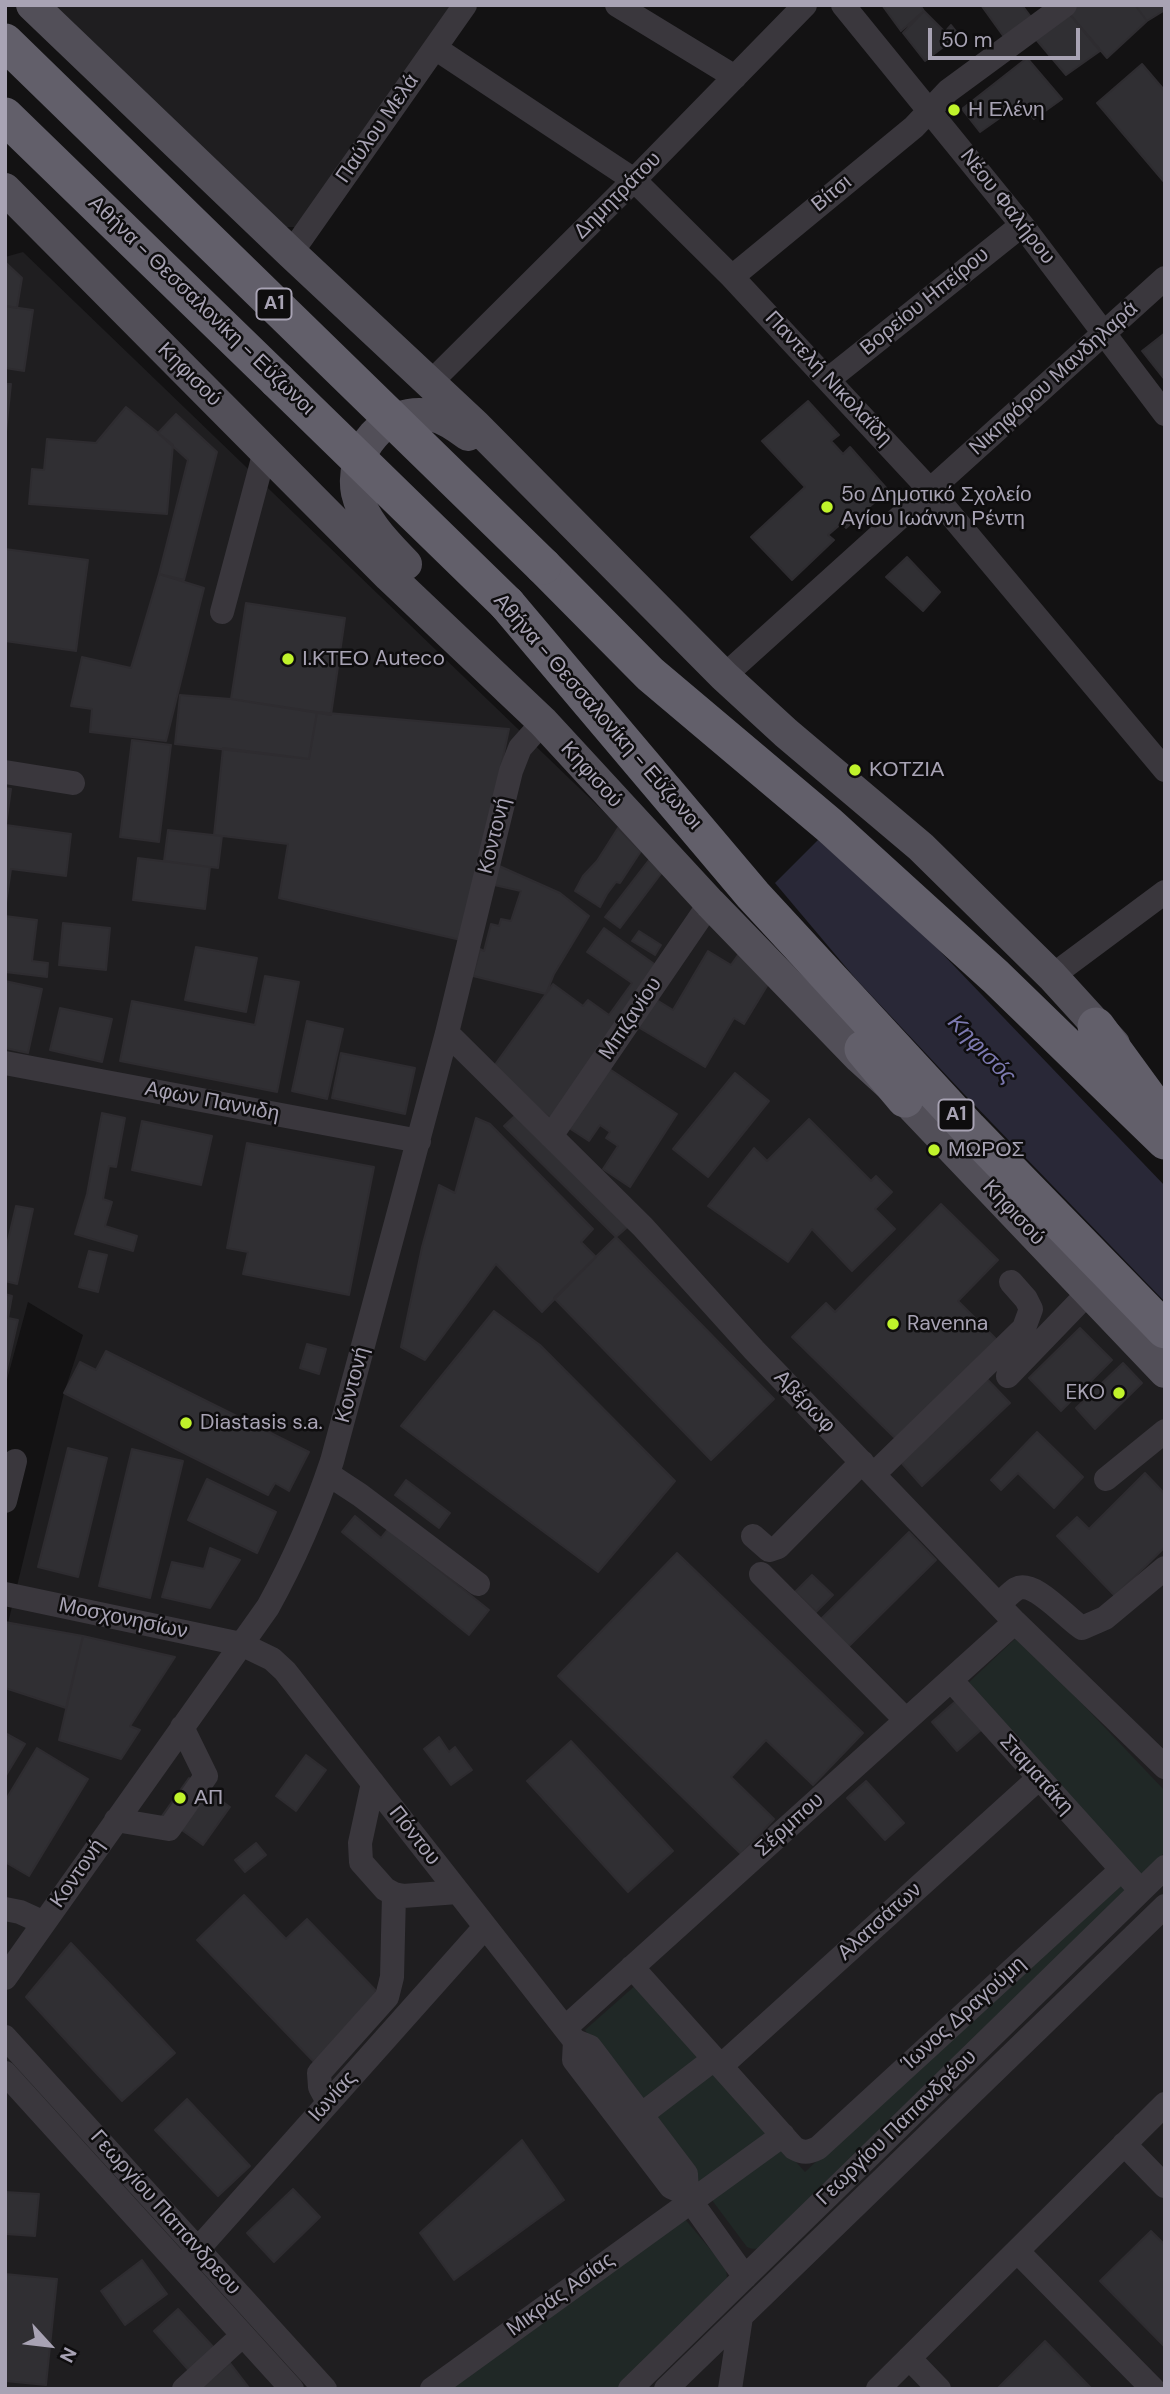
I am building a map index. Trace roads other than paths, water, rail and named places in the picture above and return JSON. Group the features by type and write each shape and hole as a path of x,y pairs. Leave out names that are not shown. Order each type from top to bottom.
{"highway":[{"name":"Α1","path":"5,42 543,566 650,674 829,824 996,977 1165,1141"},
{"name":"Αθήνα - Θεσσαλονίκη - Εύζωνοι","path":"5,116 507,604 753,895 969,1129 1165,1330"},
{"path":"753,895 779,947 905,1098"},
{"path":"1097,1026 1165,1121"}],"main road":[{"path":"32,5 476,426 724,676 786,733 921,847 1052,976 1165,1096"},
{"name":"Κηφισού","path":"5,189 17,213 265,451 389,576 543,722 710,903 860,1058 905,1098 1165,1372"},
{"path":"543,722 512,677 479,639 379,535 358,495 356,474 361,453 374,433 389,422 408,415 429,414 450,421 553,504"}],"street":[{"name":"Παύλου Μελά","path":"291,253 466,5"},
{"path":"617,5 735,77"},
{"name":"Δημητράτου","path":"429,384 805,5"},
{"name":"Νέου Φαλήρου","path":"844,5 1022,225 1165,414"},
{"name":"Βίτσι","path":"732,277 914,128 929,109 948,92 1065,5"},
{"name":"Παντελή Νικολαΐδη","path":"435,48 634,180 732,277 930,490 1165,771"},
{"name":"Βορείου Ηπείρου","path":"829,379 1022,225"},
{"name":"Νικηφόρου Μανδηλαρά","path":"724,676 1165,278"},
{"path":"222,612 265,451"},
{"name":"Κοντονή","path":"5,1978 268,1608 292,1563 328,1474 419,1141 511,771 520,748 543,722"},
{"path":"5,772 73,783"},
{"path":"1052,976 1165,892"},
{"name":"Μπιζανίου","path":"551,1136 710,903"},
{"name":"Αβέρωφ","path":"447,1033 643,1227 754,1350 1007,1613 1165,1767"},
{"name":"Αφων Παννιδη","path":"5,1063 419,1141"},
{"path":"753,1536 769,1550 778,1547 1024,1328 1031,1309 1011,1282"},
{"path":"1008,1376 1088,1293"},
{"path":"1107,1479 1165,1431"},
{"path":"5,1501 15,1461"},
{"path":"328,1474 478,1584"},
{"name":"Σέρμπου","path":"570,2035 632,1967 951,1680 1007,1613 1017,1588 1025,1587 1037,1591 1082,1628 1105,1618 1165,1568"},
{"path":"761,1574 906,1720"},
{"name":"Μοσχονησίων","path":"5,1594 242,1644"},
{"name":"Πόντου","path":"242,1644 272,1659 285,1671 570,2035 590,2047 686,2174 688,2197"},
{"name":"Σταματάκη","path":"951,1680 1141,1890"},
{"path":"116,1820 169,1829 206,1776 182,1727"},
{"name":"Αλατσάτων","path":"641,2115 718,2062 1039,1778"},
{"path":"373,1783 359,1852 362,1862 385,1889 394,1894 403,1896 458,1892"},
{"name":"Γεωργίου Παπανδρέου","path":"630,2389 1165,1867"},
{"name":"Ίωνος Δραγούμη","path":"783,2135 794,2148 804,2152 818,2148 1121,1870"},
{"path":"328,2102 320,2087 319,2073 387,1997 392,1977 394,1894"},
{"name":"Γεωργίου Παπανδρέου","path":"666,2389 1165,1906"},
{"path":"5,1909 20,1912 44,1923"},
{"name":"Ιωνίας","path":"189,2258 485,1927"},
{"path":"632,1967 783,2135"},
{"name":"Πόντου","path":"570,2035 574,2060 671,2187 688,2197 745,2277"},
{"name":"Γεωργίου Παπανδρεου","path":"5,2037 189,2258 243,2335 292,2389"},
{"name":"Γεωργίου Παπανδρεου","path":"5,2073 324,2389"},
{"path":"878,2389 1165,2104"},
{"name":"Μικράς Ασίας","path":"432,2389 688,2197 783,2135"},
{"path":"1124,2144 1165,2186"},
{"path":"1017,2251 1153,2389"},
{"path":"730,2389 741,2317"},
{"path":"184,2389 243,2335"},
{"path":"909,2358 939,2389"}],"water":[{"name":"Κηφισός","path":"818,840 912,922 1165,1186 1165,1302 855,978 775,883"}],"place":[{"name":"Η Ελένη","path":"954,110"},
{"name":"5ο Δημοτικό Σχολείο Αγίου Ιωάννη Ρέντη","path":"827,507"},
{"name":"Ι.ΚΤΕΟ Auteco","path":"288,659"},
{"name":"ΚΟΤΖΙΑ","path":"855,770"},
{"name":"ΜΩΡΟΣ","path":"934,1150"},
{"name":"Ravenna","path":"893,1324"},
{"name":"EKO","path":"1119,1393"},
{"name":"Diastasis s.a.","path":"186,1423"},
{"name":"ΑΠ","path":"180,1798"}]}
